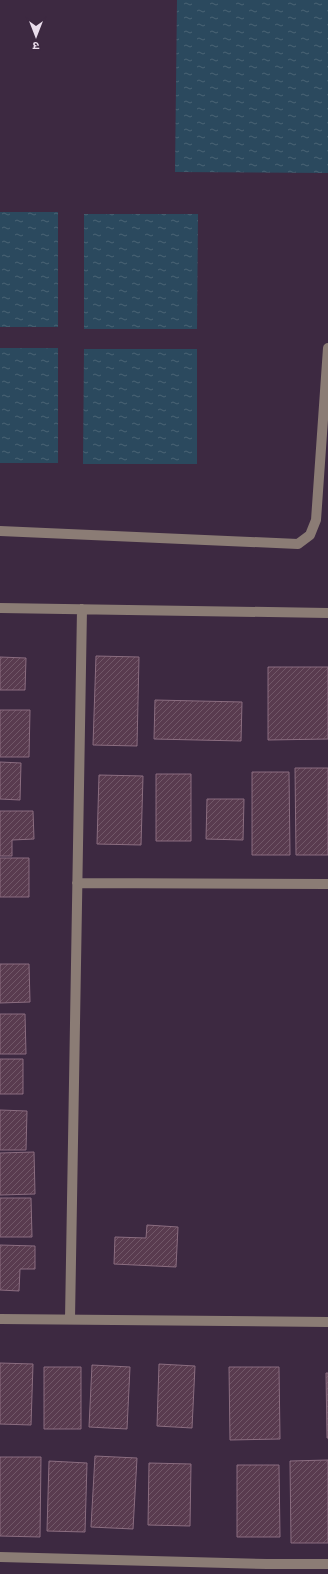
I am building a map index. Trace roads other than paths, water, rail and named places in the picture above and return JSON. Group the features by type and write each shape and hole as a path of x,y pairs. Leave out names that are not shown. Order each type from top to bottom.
{"lane":[{"path":"0,531 298,544 310,535 316,520 328,348"},
{"path":"0,608 328,613"},
{"path":"70,1319 82,609"},
{"path":"77,883 328,884"},
{"path":"0,1319 328,1322"},
{"path":"0,1558 267,1569 328,1564"}],"water":[{"path":"177,0 328,0 328,173 175,172"},
{"path":"0,212 58,212 58,327 0,327"},
{"path":"84,214 198,214 197,329 84,329"},
{"path":"0,348 58,348 58,463 0,463"},
{"path":"84,349 197,349 197,464 83,464"}]}
